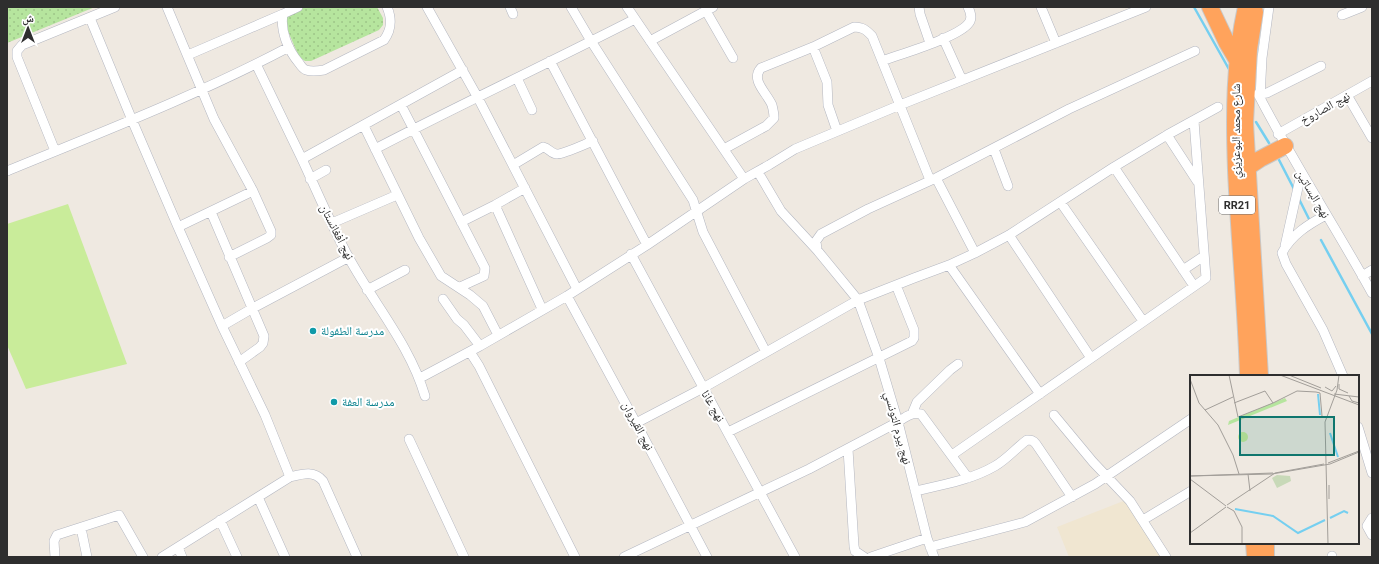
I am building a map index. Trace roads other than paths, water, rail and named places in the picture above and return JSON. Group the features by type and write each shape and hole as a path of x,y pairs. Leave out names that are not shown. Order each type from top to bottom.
{"highway":[{"path":"1213,14 1225,28 1232,26 1239,7"},
{"path":"1252,11 1254,68 1259,95"},
{"name":"شارع محمد البوعزيزي","path":"1252,11 1240,34 1237,60 1234,129 1238,207 1254,373"},
{"name":"شارع محمد البوعزيزي","path":"1252,11 1245,123 1248,167 1254,373"},
{"path":"1213,14 1237,60"},
{"path":"1248,167 1282,140"},
{"path":"1245,544 1246,557"},
{"path":"1254,544 1254,557"},
{"path":"1266,544 1266,557"},
{"path":"1275,544 1276,557"}],"street":[{"path":"55,151 17,51 22,45 115,7"},
{"path":"167,7 214,119 253,191 270,227 271,235 230,257"},
{"path":"188,55 298,7"},
{"path":"283,14 282,26 285,38 293,56 304,70 314,72 324,70 384,40 389,33 391,25 387,7"},
{"path":"426,7 478,98 577,289"},
{"path":"571,7 591,41 687,189 693,200 703,232 766,352"},
{"path":"627,7 744,178"},
{"path":"919,7 930,43"},
{"path":"882,61 943,38 968,25 971,20 968,7"},
{"path":"1041,7 1056,43"},
{"path":"420,378 470,352 542,309 567,296 697,211 744,178 758,172 795,150 900,105 1146,7"},
{"path":"1269,7 1259,95 1267,93 1321,66"},
{"path":"1342,15 1362,7"},
{"path":"650,41 710,9 732,58"},
{"path":"90,18 178,227 222,326 265,415 290,477"},
{"path":"375,149 634,18"},
{"path":"724,149 766,126 774,118 772,105 759,84 757,77 757,72 761,68 813,47 854,27 866,29 872,36 900,105 933,179 975,253"},
{"path":"943,38 962,80"},
{"path":"7,171 132,120 256,64 289,47"},
{"path":"813,47 827,82 828,105 838,131"},
{"path":"817,250 816,241 821,234 868,209 994,149 1069,109 1195,51"},
{"path":"550,61 647,244"},
{"name":"نهج أفغانستان","path":"256,64 302,159 310,179 349,257 367,290 387,318 420,378 425,396"},
{"path":"302,159 463,70"},
{"path":"517,78 532,110"},
{"name":"نهج الصاروخ","path":"1282,140 1372,81"},
{"name":"نهج البساتين","path":"1259,95 1301,174 1372,293"},
{"path":"1347,96 1372,138"},
{"path":"401,105 412,129 485,268 484,276 460,287"},
{"path":"636,423 703,388 858,300 949,265 1009,235 1061,203 1114,167 1218,106"},
{"path":"952,455 1206,278 1194,121"},
{"path":"364,126 418,238 441,276 460,287 482,306 498,335"},
{"path":"1167,135 1198,182"},
{"path":"513,165 543,147 558,154 593,141"},
{"path":"994,149 1008,186"},
{"path":"1114,167 1194,286"},
{"path":"310,179 326,170"},
{"name":"نهج بيرم التونسي","path":"758,172 780,211 817,250 858,300 879,358 898,422 915,491 934,557"},
{"path":"1301,174 1282,253 1284,260 1323,330 1343,375"},
{"path":"461,222 525,188"},
{"path":"178,227 253,191"},
{"path":"332,223 397,195"},
{"path":"1061,203 1143,321"},
{"path":"495,205 542,309"},
{"path":"211,212 264,336 263,343 239,362"},
{"path":"1283,250 1296,234 1326,215"},
{"path":"1009,235 1091,358"},
{"name":"نهج غانا","path":"631,254 795,557"},
{"path":"1183,270 1204,256"},
{"path":"222,326 349,257"},
{"path":"949,265 1040,394"},
{"path":"367,290 404,270"},
{"path":"1362,276 1372,270"},
{"path":"728,432 912,341 914,338 914,330 896,285"},
{"name":"نهج القيروان","path":"567,296 707,557"},
{"path":"443,299 456,319 464,324 480,346"},
{"path":"470,352 482,372 575,557"},
{"path":"912,414 917,402 958,364"},
{"path":"624,557 848,449 916,413 921,414 968,478"},
{"path":"1054,415 1130,501 1166,557"},
{"path":"871,557 929,542 1026,522 1107,476 1190,420"},
{"path":"1359,433 1362,452 1372,473"},
{"path":"409,439 464,557"},
{"path":"915,491 968,478 997,465 1021,444 1027,440 1031,440 1036,444 1072,497"},
{"path":"848,449 854,546 855,551 864,557"},
{"path":"162,557 290,477 313,474 319,476 323,481 357,557"},
{"path":"1143,520 1190,492"},
{"path":"258,497 285,557"},
{"path":"55,557 54,542 58,535 119,515 143,557"},
{"path":"1372,518 1367,526 1372,535"},
{"path":"220,520 237,557"},
{"path":"81,528 87,557"},
{"path":"178,547 182,557"}],"waterway":[{"path":"1194,7 1230,71"},
{"path":"1256,122 1269,143"},
{"path":"1277,156 1295,191"},
{"path":"1299,199 1310,221"},
{"path":"1321,240 1372,334"}],"place":[{"name":"مدرسة الطفولة","path":"313,331"},
{"name":"مدرسة العفة","path":"334,402"}]}
